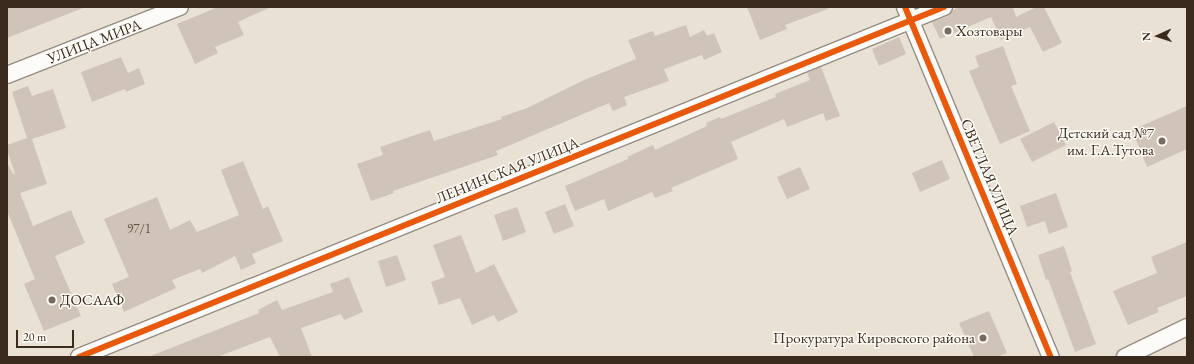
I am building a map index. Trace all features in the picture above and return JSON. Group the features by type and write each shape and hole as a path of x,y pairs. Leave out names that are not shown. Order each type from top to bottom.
{"street":[{"name":"УЛИЦА МИРА","path":"7,75 180,7"},
{"name":"ЛЕНИНСКАЯ УЛИЦА","path":"79,357 908,14 944,7"},
{"name":"СВЕТЛАЯ УЛИЦА","path":"908,14 1051,357"},
{"path":"1125,357 1187,327"}],"building":[{"path":"7,7 82,7 83,8 7,38"},
{"path":"218,7 271,7 238,22 244,35 215,47 218,53 195,64 177,24"},
{"path":"747,7 828,7 828,9 785,25 787,29 760,40"},
{"path":"959,7 1013,7 1016,17 1036,7 1044,7 1062,43 1043,52 1030,27 1001,40 991,17 940,39 932,22 948,16 953,10"},
{"path":"686,25 690,37 704,30 707,36 714,33 722,52 704,60 702,55 664,69 669,81 624,97 627,105 613,111 609,103 496,151 498,155 393,191 394,193 371,201 357,164 383,155 380,147 430,130 434,141 502,119 501,117 527,108 584,80 636,59 628,40 653,31 655,36"},
{"path":"899,37 906,54 879,66 872,49"},
{"path":"1003,46 1017,84 1011,86 1030,131 1000,144 969,71 979,67 975,56"},
{"path":"121,57 128,73 139,68 145,84 126,92 125,89 92,102 81,72"},
{"path":"821,67 840,116 826,121 823,113 787,127 784,119 731,142 738,159 671,188 673,191 655,198 652,192 608,211 604,199 575,211 565,186 628,159 627,157 653,145 655,150 707,126 706,123 720,117 721,119 776,97 775,94 810,80 807,73"},
{"path":"28,86 32,96 53,89 66,128 32,139 47,184 20,193 33,226 71,210 85,243 55,256 81,316 44,331 24,284 35,279 7,211 7,162 13,174 15,174 7,150 7,145 27,138 12,92"},
{"name":"Детский сад №7 им. Г.А.Тутова","path":"1187,106 1187,149 1147,167 1132,130"},
{"path":"1054,122 1066,145 1032,162 1020,139"},
{"path":"942,160 950,179 920,192 912,173"},
{"path":"243,161 263,209 268,206 283,241 252,254 256,263 241,270 235,256 202,273 200,269 172,280 176,288 124,312 112,284 129,277 104,219 157,197 170,230 190,220 197,232 239,215 221,170"},
{"path":"800,167 810,189 787,199 777,177"},
{"path":"1056,193 1068,227 1049,234 1045,221 1027,227 1020,206"},
{"path":"565,204 574,226 554,234 545,212"},
{"path":"517,207 526,232 503,241 494,215"},
{"path":"461,235 476,273 494,264 518,312 498,322 494,315 472,325 460,298 439,305 431,282 445,277 433,245"},
{"path":"1187,242 1187,296 1157,308 1159,312 1128,325 1113,291 1157,273 1151,257"},
{"path":"1064,246 1072,271 1070,272 1096,344 1075,352 1048,279 1046,280 1038,255"},
{"path":"397,255 406,280 386,287 378,261"},
{"path":"349,277 363,312 344,320 341,314 301,328 312,357 280,357 270,337 217,357 148,357 259,313 258,310 277,300 282,310 333,292 330,284"},
{"name":"Прокуратура Кировского района","path":"989,311 1007,353 997,357 974,357 959,323"}],"cycle path":[{"path":"905,7 1051,357"},
{"path":"79,357 944,7"}],"place":[{"name":"Хозтовары","path":"948,31"},
{"name":"Детский сад №7 им. Г.А.Тутова","path":"1162,141"},
{"name":"ДОСААФ","path":"52,300"},
{"name":"Прокуратура Кировского района","path":"983,338"}]}
